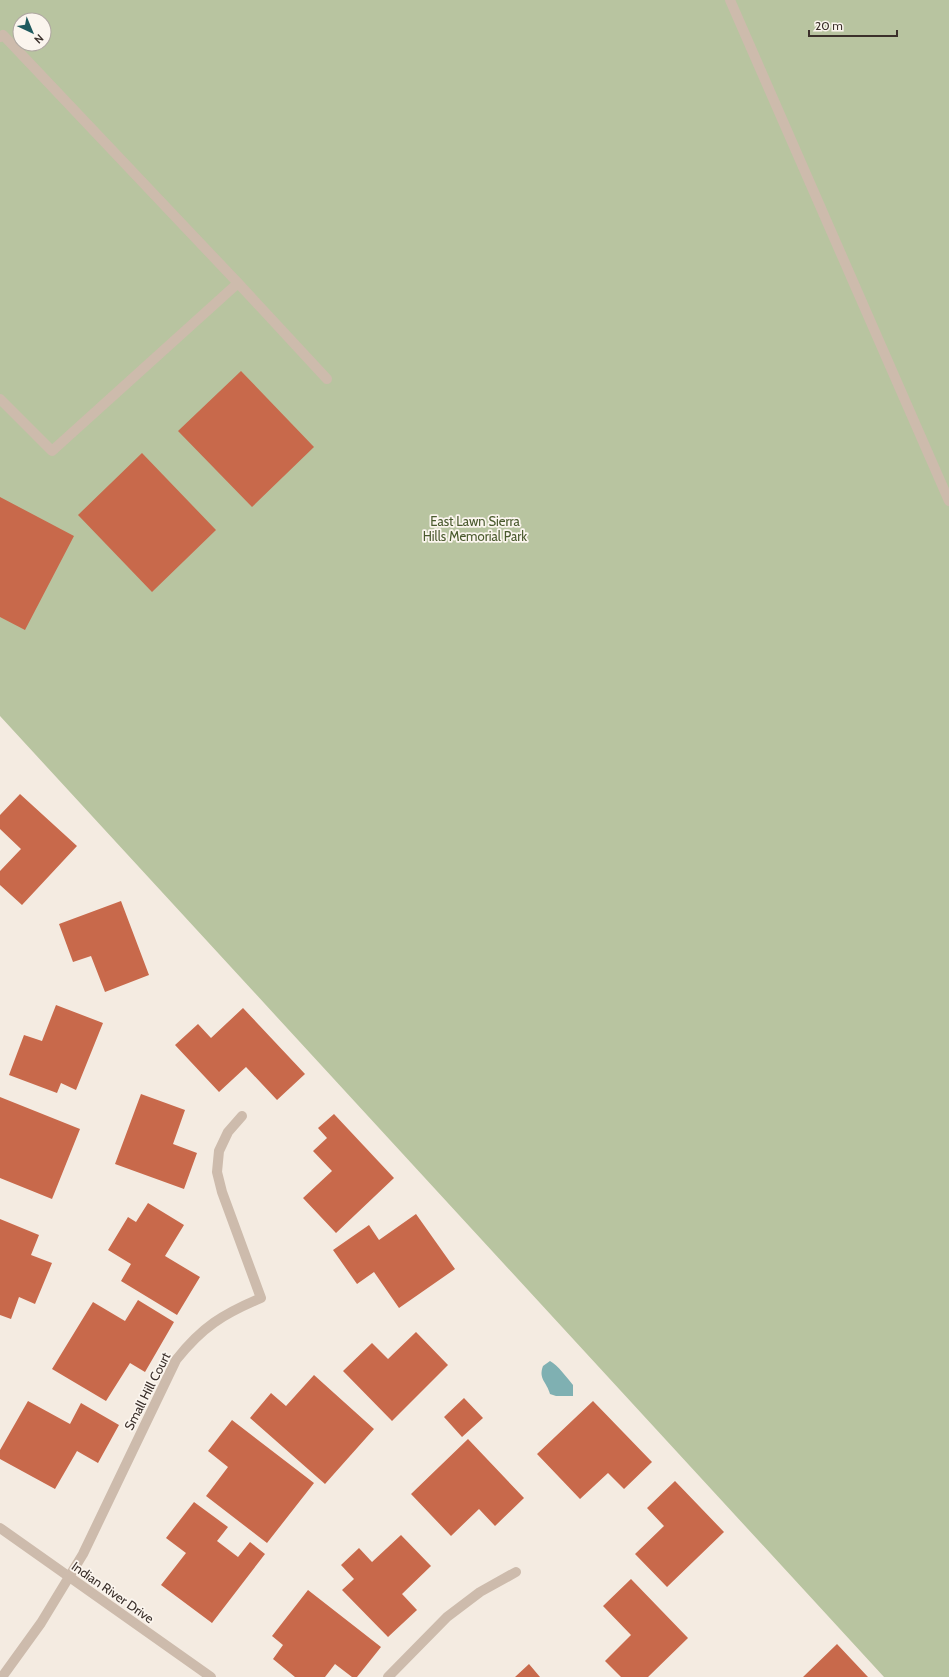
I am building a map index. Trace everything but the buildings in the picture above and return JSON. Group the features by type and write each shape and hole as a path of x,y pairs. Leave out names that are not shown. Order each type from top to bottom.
{"street":[{"path":"730,0 949,501"},
{"path":"1,35 238,283 327,379"},
{"path":"0,399 52,451 238,283"},
{"name":"Small Hill Court","path":"70,1578 176,1360 204,1328 232,1310 261,1298 222,1192 217,1172 219,1151 228,1132 242,1116"},
{"name":"Indian River Drive","path":"0,1528 211,1677"},
{"path":"388,1677 447,1617 480,1592 516,1572"},
{"path":"2,1677 41,1623 70,1578"}],"green space":[{"name":"East Lawn Sierra Hills Memorial Park","path":"0,0 949,0 949,1677 884,1677 0,716"}],"water":[{"path":"550,1361 573,1385 573,1396 556,1396 550,1394 542,1377 542,1370 543,1366"}]}
